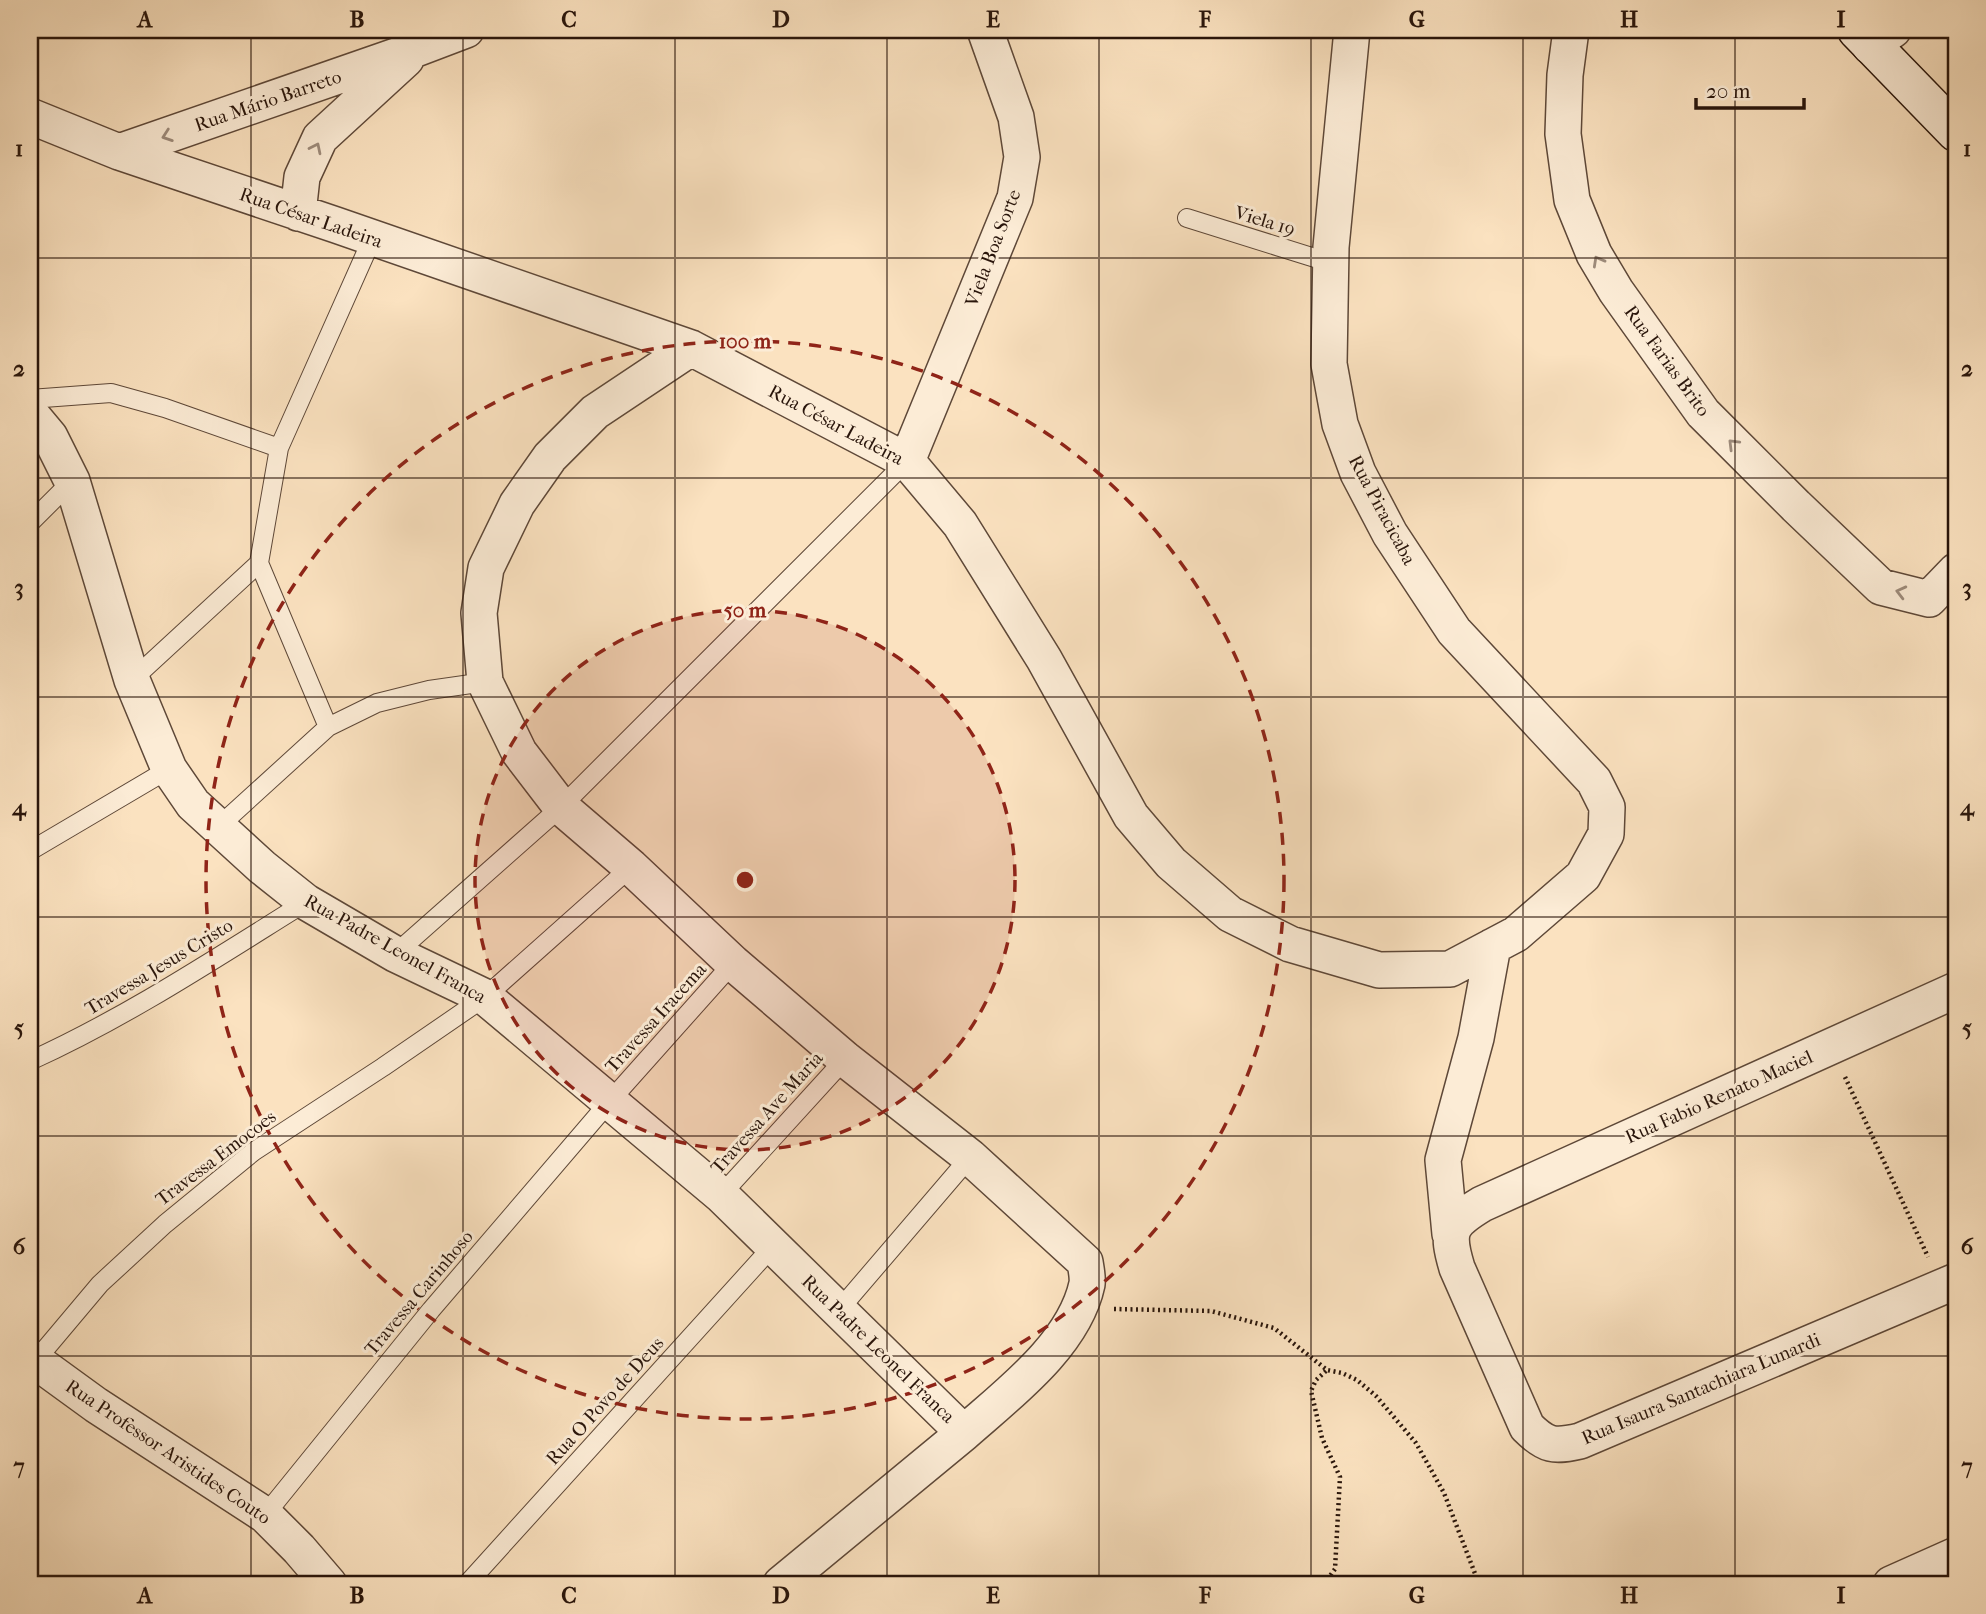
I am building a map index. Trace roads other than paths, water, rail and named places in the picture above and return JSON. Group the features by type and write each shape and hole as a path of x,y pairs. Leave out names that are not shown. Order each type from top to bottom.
{"main road":[{"path":"1873,35 1956,132"}],"street":[{"name":"Rua Mário Barreto","path":"118,152 466,30"},
{"name":"Viela Boa Sorte","path":"907,461 1016,198 1022,157 1016,117 985,30"},
{"name":"Rua Piracicaba","path":"1352,30 1331,263 1329,364 1340,424 1358,473 1390,534 1454,631 1594,781 1607,807 1606,834 1583,876"},
{"name":"Rua Farias Brito","path":"1571,30 1565,75 1563,134 1572,200 1594,254 1610,282 1695,402 1796,506 1881,587 1929,600 1956,570"},
{"name":"Rua Mário Barreto","path":"298,213 302,177 320,138 416,49"},
{"name":"Rua César Ladeira","path":"30,116 118,152 691,348 907,461 960,524 1044,659 1131,816 1171,863 1230,914 1290,944 1378,970 1450,969 1516,934 1583,876"},
{"name":"Rua Padre Leonel Franca","path":"30,413 50,437 72,481 132,680 169,769 193,804 217,828 306,902 395,954 485,997 721,1195 964,1433 1054,1349 1079,1307 1088,1281 1085,1262 970,1157 845,1059 733,963 631,867 561,807 519,752 485,682 479,613 486,568 517,504 550,457 595,412 691,348"},
{"path":"1450,1234 1443,1160 1476,1038 1493,946"},
{"name":"Rua Fabio Renato Maciel","path":"1450,1234 1463,1215 1482,1204 1956,990"},
{"name":"Rua Isaura Santachiara Lunardi","path":"1450,1234 1457,1268 1527,1427 1538,1438 1561,1446 1580,1441 1949,1284"},
{"name":"Rua Professor Aristides Couto","path":"31,1361 265,1515 329,1584"},
{"path":"782,1584 964,1433"},
{"path":"1891,1584 1956,1555"}],"lane":[{"name":"Viela 19","path":"1187,218 1331,263"},
{"path":"328,727 259,563 279,448 372,239"},
{"path":"30,399 111,393 165,408 279,448"},
{"path":"395,954 561,807 907,461"},
{"path":"30,523 72,481"},
{"path":"132,680 259,563"},
{"path":"217,828 328,727 377,703 485,682"},
{"path":"30,851 169,769"},
{"name":"Travessa Emocoes","path":"31,1361 100,1284 164,1224 253,1152 485,997 631,867"},
{"name":"Travessa Jesus Cristo","path":"30,1062 74,1041 156,995 306,902"},
{"name":"Travessa Iracema","path":"610,1101 733,963"},
{"name":"Travessa Ave Maria","path":"721,1195 845,1059"},
{"name":"Travessa Carinhoso","path":"265,1515 431,1310 610,1101"},
{"path":"839,1310 970,1157"},
{"name":"Rua O Povo de Deus","path":"467,1584 773,1246"}]}
